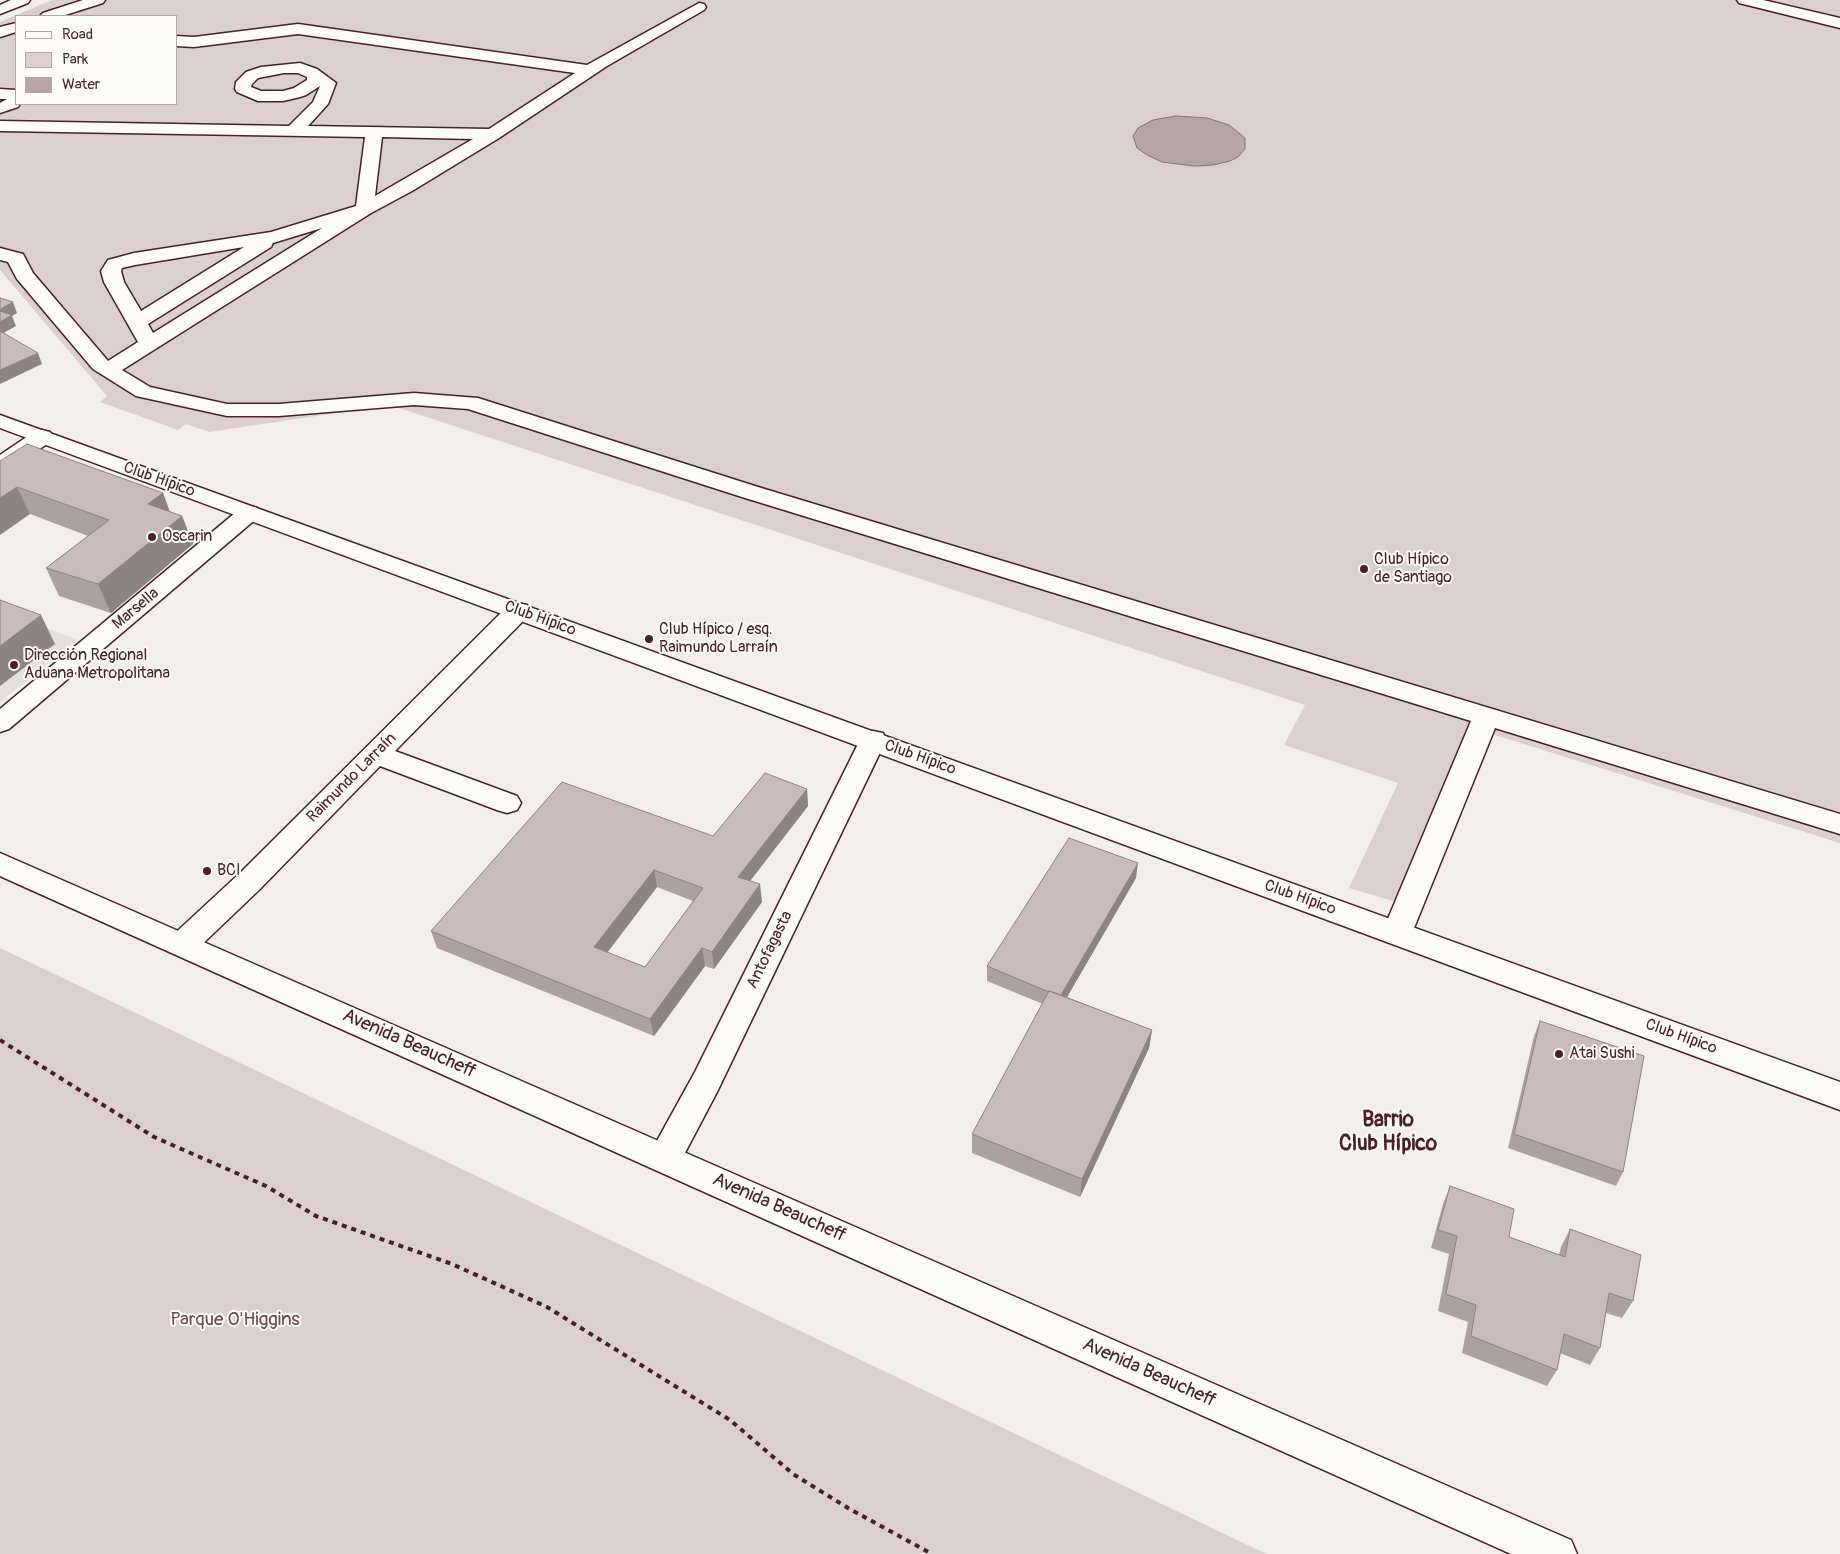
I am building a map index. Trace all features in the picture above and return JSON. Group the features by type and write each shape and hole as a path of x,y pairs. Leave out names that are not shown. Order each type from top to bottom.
{"main road":[{"path":"0,10 22,0"},
{"path":"54,15 71,12 98,0"},
{"path":"1744,0 1840,24"},
{"path":"1802,0 1830,6"},
{"path":"108,370 365,209 406,187 493,134 590,70 699,7"},
{"path":"0,32 15,27"},
{"path":"194,42 298,29 590,70"},
{"path":"178,41 242,50"},
{"path":"263,56 284,68"},
{"path":"294,130 320,104 328,83 316,78 315,75 306,70 284,68 267,70 252,75 244,82 243,89 258,96 283,96 306,89 316,78"},
{"path":"0,108 15,101 15,96 9,92"},
{"path":"0,126 493,134"},
{"path":"365,209 374,132"},
{"path":"150,344 114,282 110,271 115,264 134,259 273,237 365,209"},
{"path":"136,322 273,237"},
{"path":"0,254 16,258 30,282 100,365 143,392 227,410 279,410 414,399 470,404 750,492 1840,824"},
{"name":"Club Hípico","path":"0,422 873,740 1840,1096"},
{"path":"0,465 42,437"},
{"name":"Marsella","path":"0,724 249,513"},
{"name":"Raimundo Larraín","path":"183,944 250,881 518,611"},
{"path":"1397,933 1487,715"},
{"name":"Antofagasta","path":"665,1158 706,1082 873,740"},
{"path":"376,754 507,803"},
{"name":"Avenida Beaucheff","path":"0,864 1557,1554"}],"path":[{"path":"0,1040 154,1137 266,1186 316,1216 452,1264 547,1307 730,1420 793,1474 848,1508 932,1554"}],"shaded area":[{"path":"0,609 77,640 0,702"}],"green space":[{"name":"Club Hípico de Santiago","path":"52,0 1840,0 1840,843 1492,734 1420,909 1349,888 1398,783 1284,745 1305,705 390,405 209,432 186,424 178,430 100,402 107,396 0,270 0,22 15,16 15,105 178,105 178,15 17,15"},
{"name":"Parque O'Higgins","path":"0,948 1258,1550 1268,1554 0,1554"}],"water":[{"path":"1176,116 1207,118 1229,125 1245,138 1245,149 1238,157 1230,161 1213,165 1194,166 1162,162 1137,148 1133,136 1138,128 1153,120"}],"building":[{"path":"0,298 13,302 0,309"},
{"path":"0,311 12,315 0,322"},
{"path":"0,331 38,353 0,370"},
{"path":"27,444 163,493 148,504 182,516 98,584 46,568 109,520 17,487 0,498 0,461"},
{"path":"0,600 41,615 0,646"},
{"path":"765,773 807,789 738,877 760,884 712,952 702,948 650,1019 431,931 562,782 713,836","holes":["654,870 703,888 645,967 594,947"]},
{"path":"1069,838 1138,863 1061,995 1049,992 987,966"},
{"path":"1049,991 1152,1030 1082,1179 972,1134"},
{"path":"1540,1021 1644,1056 1623,1172 1514,1134"},
{"path":"1450,1186 1514,1209 1509,1237 1565,1257 1570,1229 1641,1255 1633,1301 1609,1293 1600,1348 1564,1334 1557,1370 1471,1336 1476,1305 1446,1294 1457,1236 1438,1230"}],"place":[{"name":"Oscarin","path":"152,537"},
{"name":"Club Hípico de Santiago","path":"1364,569"},
{"name":"Club Hípico / esq. Raimundo Larraín","path":"649,639"},
{"name":"Dirección Regional Aduana Metropolitana","path":"14,665"},
{"name":"BCI","path":"207,871"},
{"name":"Atai Sushi","path":"1559,1054"}],"district":[{"name":"Barrio Club Hípico","path":"1388,1133"}]}
